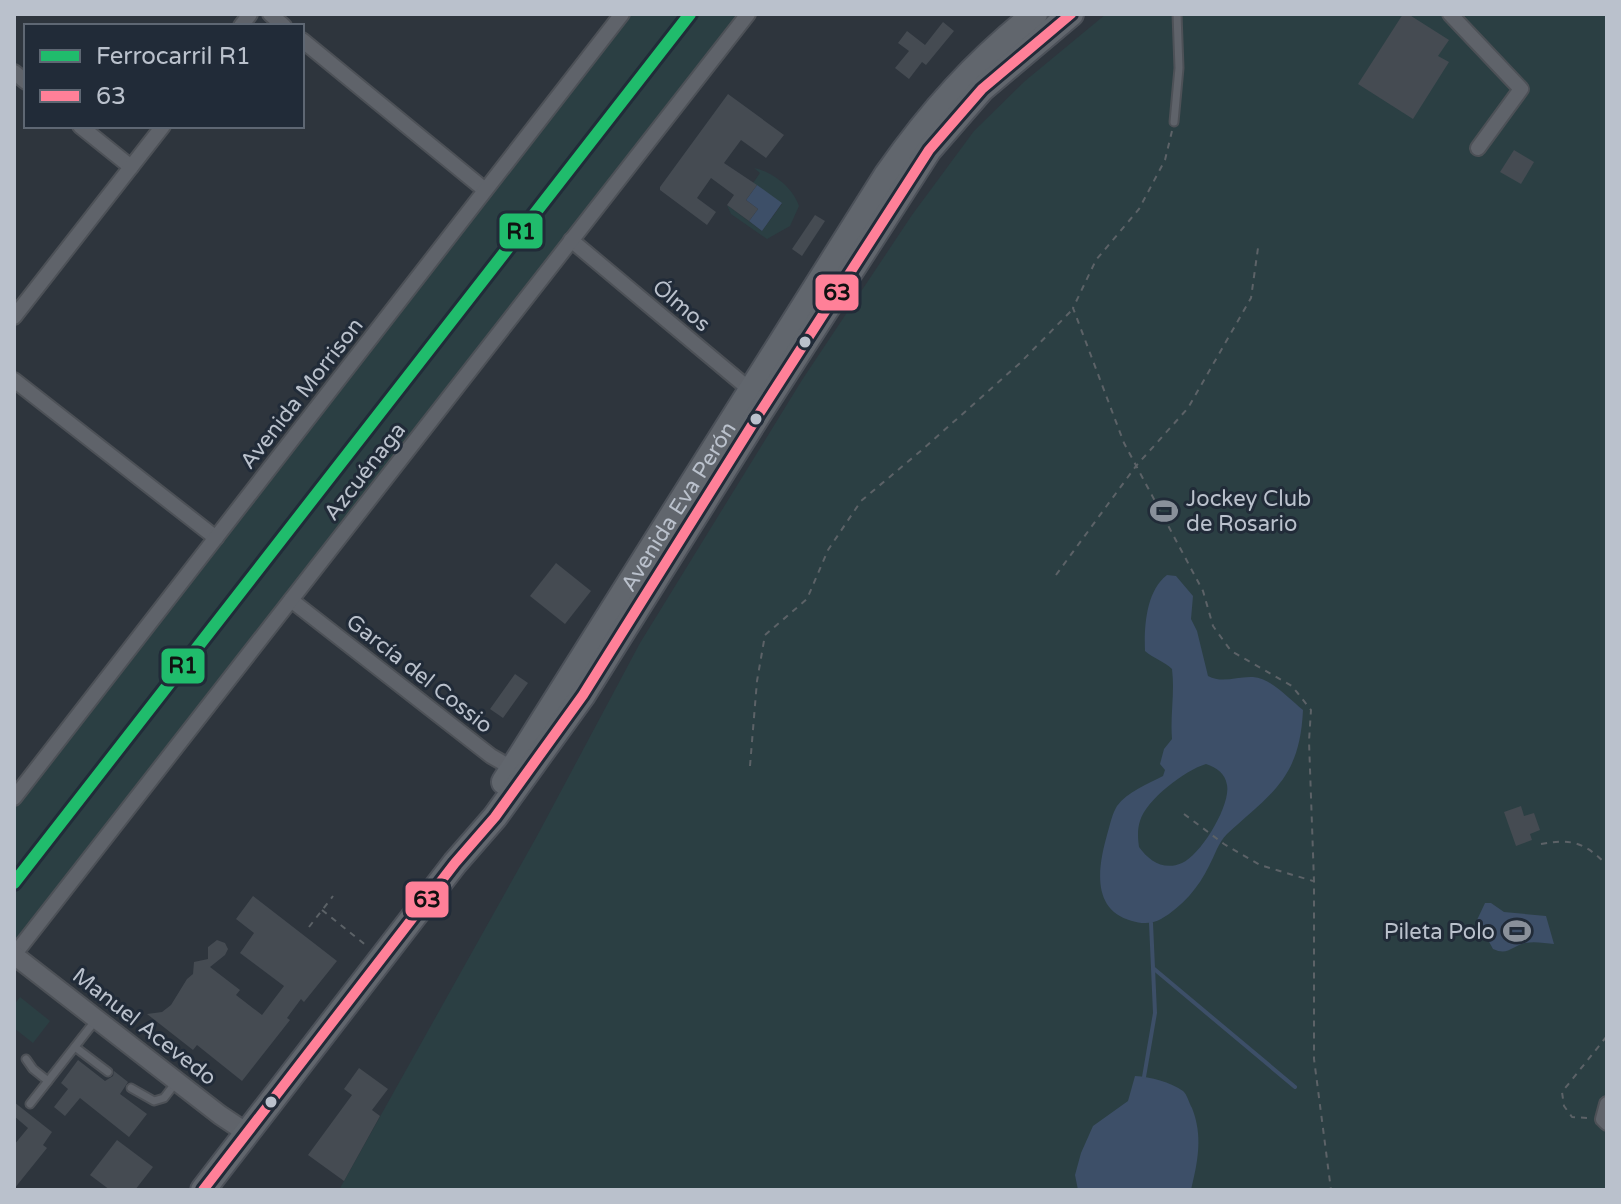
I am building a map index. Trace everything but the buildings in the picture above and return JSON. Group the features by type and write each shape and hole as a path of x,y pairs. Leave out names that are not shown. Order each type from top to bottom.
{"main road":[{"name":"Avenida Eva Perón","path":"203,1190 455,863 519,772 758,396 913,137 939,103 969,72 1029,22 1071,14"}],"street":[{"name":"Avenida Morrison","path":"14,798 622,14"},
{"name":"Azcuénaga","path":"14,955 748,14"},
{"path":"1450,14 1521,89 1478,148"},
{"path":"304,42 485,190"},
{"path":"82,128 131,167"},
{"path":"14,317 161,128"},
{"name":"Ólmos","path":"571,240 758,396"},
{"path":"14,380 216,538"},
{"name":"García del Cossio","path":"291,600 491,756 519,772"},
{"name":"Manuel Acevedo","path":"14,955 247,1133"}],"lane":[{"path":"1174,122 1179,68 1177,14"},
{"path":"30,1104 96,1019"},
{"path":"75,1047 108,1072"},
{"path":"26,1059 48,1081"},
{"path":"131,1088 154,1101 164,1098 177,1081"}],"path":[{"path":"750,766 757,681 765,635 807,599 828,550 861,501 1020,363 1073,308 1096,260 1139,209 1165,160 1174,122"},
{"path":"1056,575 1136,466 1188,408 1251,298 1258,248"},
{"path":"1073,308 1136,466 1203,591 1213,626 1231,651 1292,686 1311,710 1314,1059 1331,1190"},
{"path":"1184,814 1224,844 1260,865 1314,881"},
{"path":"1541,844 1570,842 1586,846 1607,865"},
{"path":"309,927 333,896"},
{"path":"322,910 361,942"},
{"path":"1606,1115 1572,1117 1564,1106 1562,1092 1607,1036"}],"green space":[{"path":"622,14 748,14 14,955 14,798"},
{"name":"Jockey Club de Rosario","path":"1106,14 1607,14 1607,1190 339,1190 537,836 640,643 802,380 912,215 974,131 1025,81"},
{"path":"754,168 781,182 799,206 790,226 767,239 731,214 727,205 762,231 782,204 753,183 760,173"},
{"path":"20,997 50,1021 33,1043 14,1028 14,1005"}],"water":[{"path":"757,185 782,203 762,231 749,221 758,209 746,200"},
{"path":"1167,575 1176,576 1193,596 1191,619 1208,676 1219,679 1260,678 1303,710 1296,752 1281,782 1224,838 1189,896 1158,921 1143,923 1119,915 1110,907 1104,897 1100,873 1115,809 1132,792 1163,776 1165,770 1160,764 1164,749 1172,739 1172,669 1145,651 1148,610 1160,582","holes":["1206,764 1217,769 1226,781 1227,794 1220,816 1206,840 1190,858 1169,866 1152,860 1139,847 1138,828 1144,813 1158,795 1177,779"]},
{"name":"Pileta Polo","path":"1485,903 1491,903 1504,912 1546,916 1554,944 1528,942 1506,951 1493,949 1477,920"},
{"path":"1135,1076 1166,1083 1187,1096 1198,1139 1191,1190 1078,1190 1075,1175 1093,1126 1128,1101"}],"waterway":[{"path":"1144,1077 1155,1013 1151,923"},
{"path":"1153,968 1295,1087"}],"rail line":[{"name":"R1","path":"14,883 690,14"}],"transit line":[{"name":"63","path":"203,1190 455,863 495,817 583,695 929,150 982,89 1071,14"}],"place":[{"name":"Jockey Club de Rosario","path":"1164,511"},
{"name":"Pileta Polo","path":"1517,931"}]}
